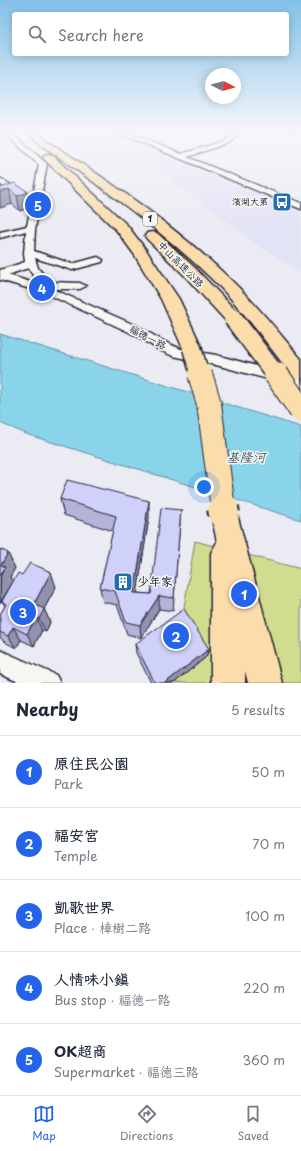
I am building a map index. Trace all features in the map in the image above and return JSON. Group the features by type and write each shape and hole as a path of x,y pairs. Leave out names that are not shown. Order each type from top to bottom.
{"highway":[{"path":"54,163 122,228 141,253 170,299 192,348 209,404 224,514 265,683"},
{"name":"中山高速公路","path":"58,163 99,192 155,238 189,271 233,318 263,356 301,410"},
{"name":"中山高速公路","path":"73,163 126,199 188,250 228,287 258,320 301,374"},
{"path":"224,514 228,683"}],"street":[{"path":"42,163 43,164 31,228 30,258 49,288 80,286"},
{"path":"195,163 301,206"},
{"path":"0,180 36,205"},
{"path":"6,197 18,193"},
{"path":"0,235 19,229 31,228"},
{"path":"30,258 72,267 98,260"},
{"name":"福德一路","path":"0,275 30,258"},
{"name":"福德一路","path":"0,275 49,288 178,353 216,360 301,383"},
{"path":"0,662 48,683"}],"shaded area":[{"path":"88,163 186,163 301,212 301,273 261,247 155,168 93,165"}],"green space":[{"path":"195,541 301,569 301,683 174,683 206,657 182,619"}],"water":[{"name":"基隆河","path":"0,334 301,427 301,520 29,435 0,423"}],"building":[{"path":"14,183 27,191 26,193 17,196 9,189 0,192 0,188"},
{"path":"67,480 149,501 134,593 151,594 161,508 181,510 174,598 159,596 140,625 126,622 115,591 100,588 116,516 60,499"},
{"path":"0,549 8,553 1,565 5,567 0,576"},
{"path":"30,563 51,572 34,604 44,609 39,619 36,617 27,634 13,627 8,636 0,632 0,615 6,604 2,601 18,573 22,575"},
{"path":"184,609 209,649 165,683 155,683 135,644"}],"place":[{"name":"濱湖大第","path":"282,202"},
{"name":"OK超商","path":"38,205"},
{"name":"人情味小鎮","path":"42,288"},
{"name":"少年家","path":"123,582"},
{"name":"原住民公園","path":"244,594"},
{"name":"凱歌世界","path":"23,612"},
{"name":"福安宮","path":"176,636"}]}
